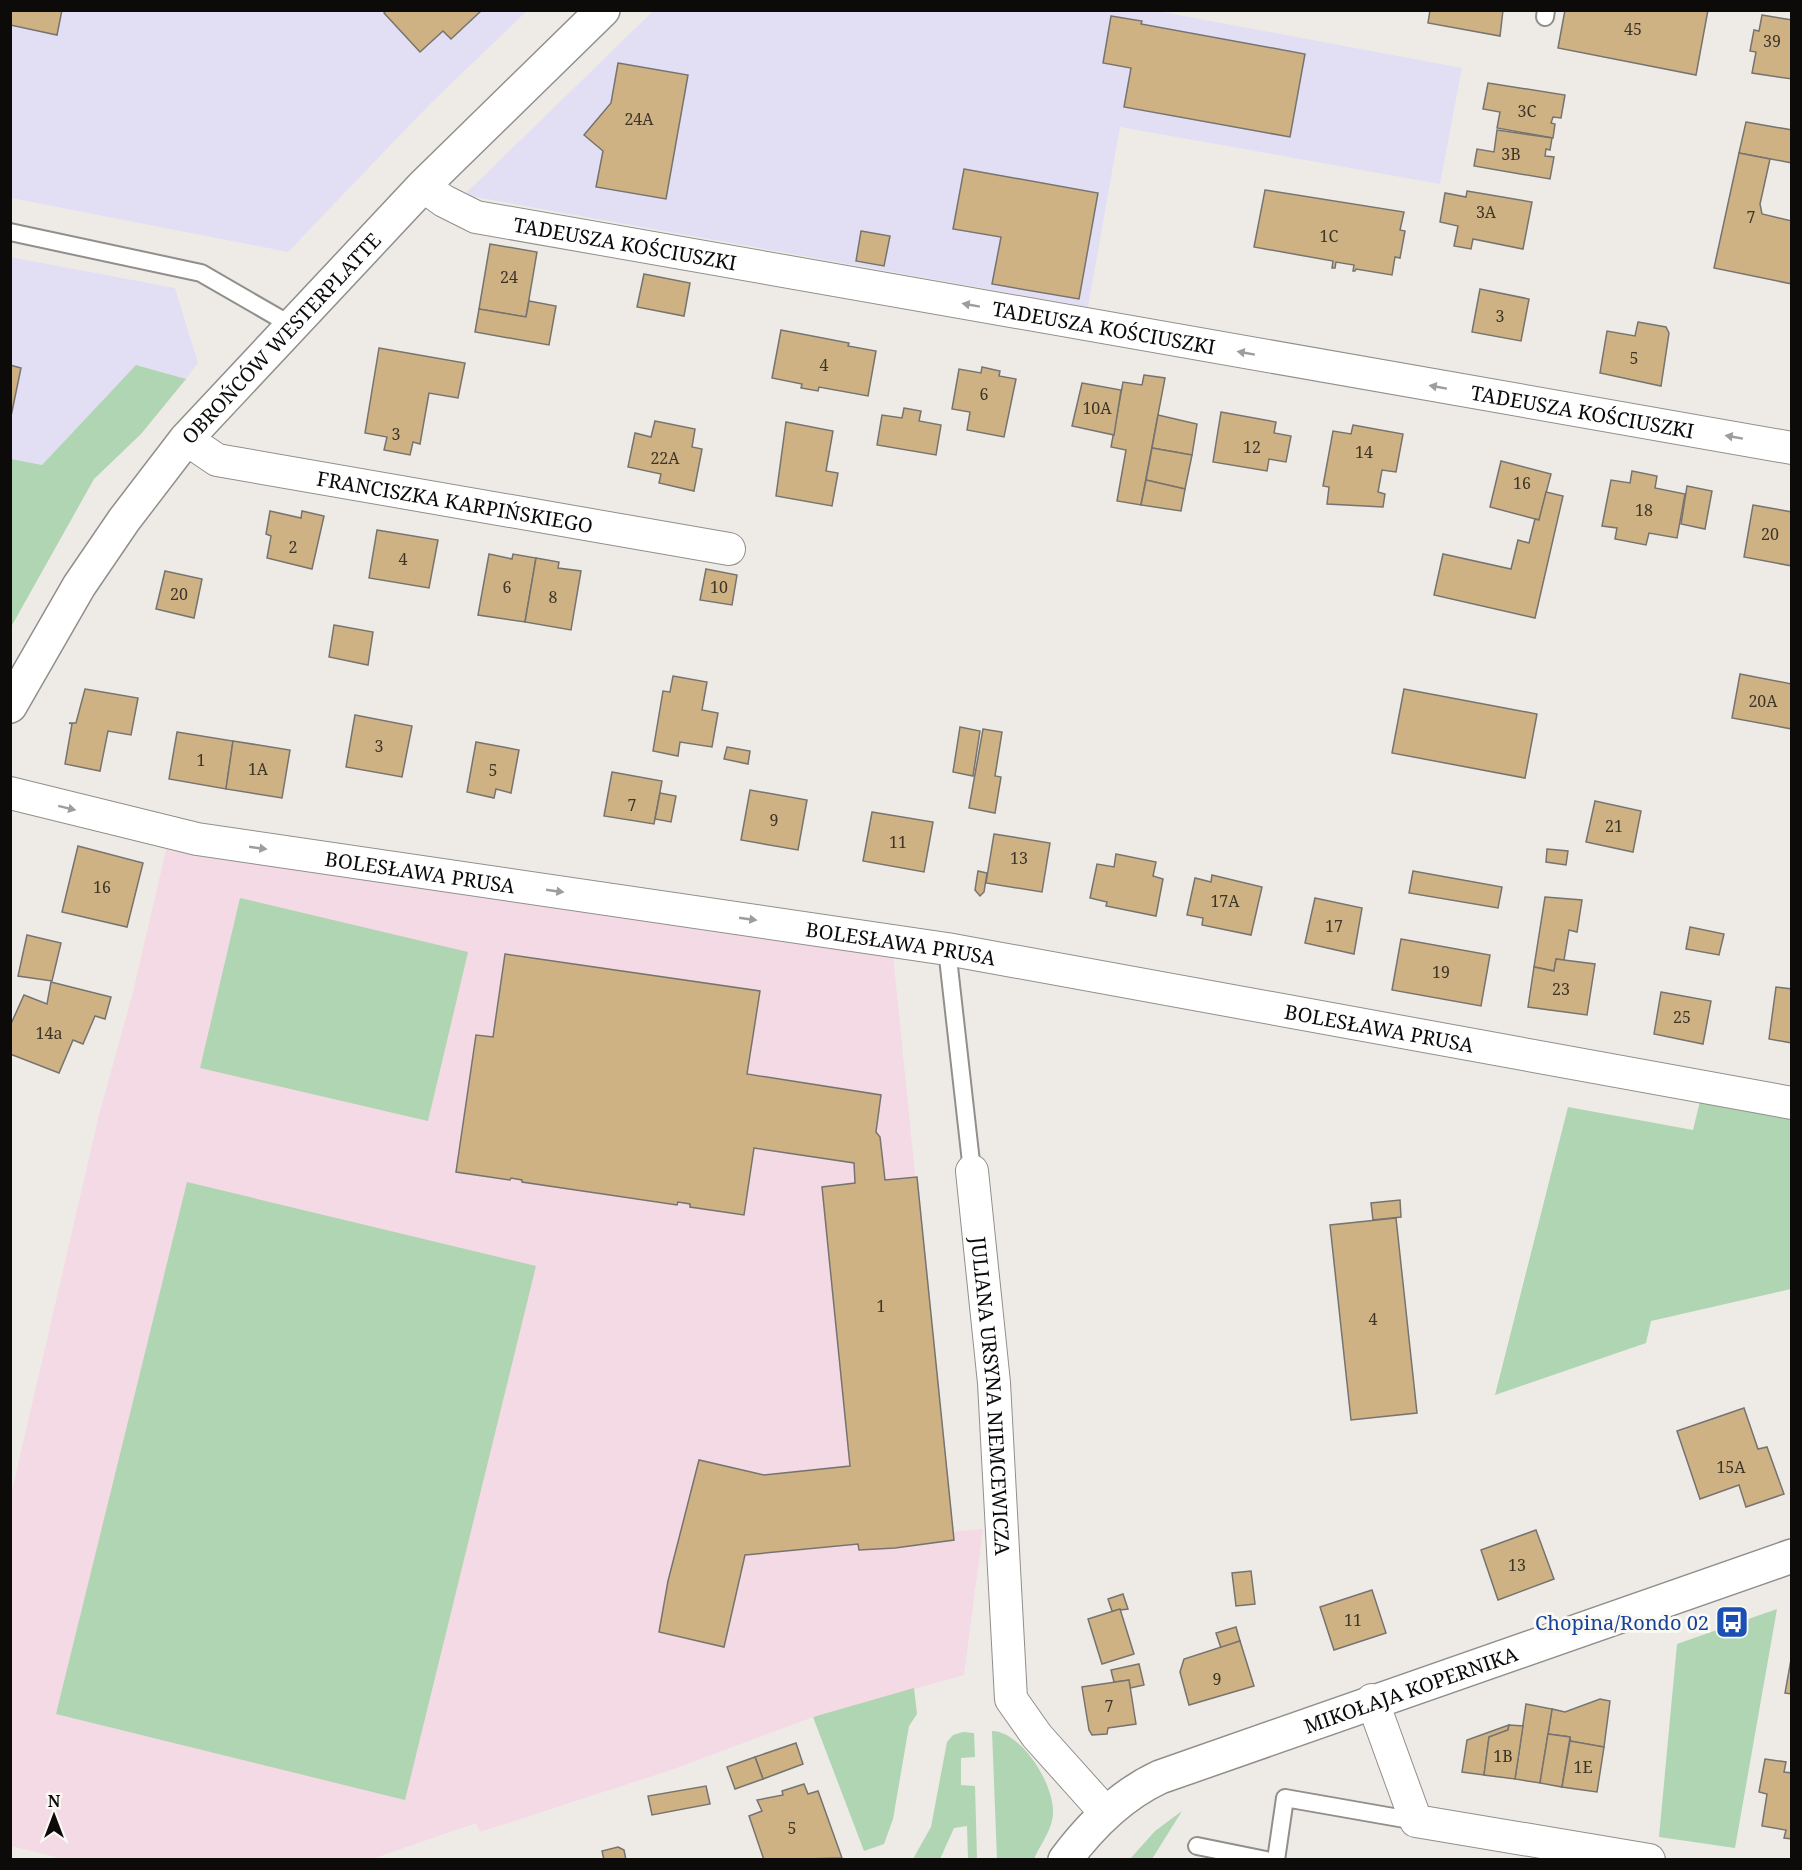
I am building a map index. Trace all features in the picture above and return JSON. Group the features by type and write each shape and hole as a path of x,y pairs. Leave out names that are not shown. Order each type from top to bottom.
{"street":[{"name":"OBROŃCÓW WESTERPLATTE","path":"10,706 79,586 124,520 186,439 291,324 423,186 603,10"},
{"name":"TADEUSZA KOŚCIUSZKI","path":"423,186 444,201 476,217 1791,447"},
{"name":"FRANCISZKA KARPIŃSKIEGO","path":"186,439 217,460 729,549"},
{"name":"BOLESŁAWA PRUSA","path":"10,794 197,839 947,949 1791,1102"},
{"name":"JULIANA URSYNA NIEMCEWICZA","path":"972,1171 995,1395 1011,1699 1037,1736 1106,1813"},
{"name":"MIKOŁAJA KOPERNIKA","path":"1074,1853 1106,1813 1140,1786 1160,1777 1372,1700 1791,1556"},
{"path":"1372,1700 1416,1821 1649,1860"}],"lane":[{"path":"10,232 201,273 291,324"},
{"name":"JULIANA URSYNA NIEMCEWICZA","path":"947,949 972,1171"},
{"path":"1276,1860 1285,1798 1416,1821"},
{"path":"1197,1846 1266,1860"}],"shaded area":[{"path":"10,11 527,11 429,105 288,252 11,198"},
{"path":"653,11 1157,11 1462,68 1440,184 1120,127 1088,307 464,195"},
{"path":"10,257 175,288 198,363 186,379 136,365 42,465 11,459"},
{"path":"167,846 893,955 951,1532 983,1529 964,1675 813,1717 674,1769 480,1832 476,1823 372,1859 68,1860 11,1846 11,1495 99,1115 133,992"}],"green space":[{"path":"136,365 186,379 141,434 94,479 11,627 11,459 42,465"},
{"path":"240,898 468,952 428,1121 200,1068"},
{"path":"1701,1097 1791,1113 1791,1289 1651,1321 1646,1343 1495,1395 1568,1107 1693,1130"},
{"path":"187,1182 536,1266 405,1800 56,1714"},
{"path":"1777,1609 1735,1848 1659,1837 1677,1644"},
{"path":"914,1688 917,1714 909,1726 893,1819 884,1844 864,1851 813,1717"},
{"path":"992,1731 1004,1734 1026,1752 1044,1779 1050,1794 1053,1809 1052,1821 1034,1859 997,1859"},
{"path":"963,1732 974,1733 975,1757 961,1758 961,1785 975,1786 977,1859 968,1859 967,1826 954,1828 940,1859 913,1859 931,1827 947,1742 953,1735"},
{"path":"1182,1811 1152,1859 1130,1859 1155,1831"}],"building":[{"path":"10,10 62,10 57,35 10,25"},
{"path":"387,10 482,10 451,39 443,31 420,52 384,13"},
{"path":"1430,10 1503,10 1500,36 1428,23"},
{"path":"1565,10 1708,10 1696,75 1558,48"},
{"path":"1762,15 1792,20 1792,79 1752,73 1756,52 1750,51 1754,30 1759,31"},
{"path":"1111,16 1142,21 1141,24 1305,54 1290,137 1124,107 1131,68 1103,63"},
{"path":"618,63 688,75 666,199 596,187 603,151 584,135 611,103"},
{"path":"1488,83 1565,95 1561,118 1553,117 1551,123 1555,124 1553,138 1497,128 1500,112 1483,109"},
{"path":"1746,122 1792,130 1792,163 1739,153"},
{"path":"1497,130 1552,138 1550,150 1546,149 1545,156 1554,157 1550,179 1474,166 1477,149 1494,152"},
{"path":"1739,153 1770,159 1760,204 1762,214 1792,221 1792,284 1714,268"},
{"path":"964,169 1098,193 1079,299 992,284 1001,237 953,229"},
{"path":"1265,190 1404,212 1400,230 1405,231 1400,258 1395,257 1392,275 1356,269 1353,271 1354,265 1336,262 1335,268 1332,268 1333,261 1254,247"},
{"path":"1467,191 1532,202 1523,249 1473,239 1471,249 1454,246 1458,226 1440,222 1445,193 1466,197"},
{"path":"861,231 890,236 884,266 856,261"},
{"path":"490,244 537,252 526,317 479,309"},
{"path":"644,274 690,283 684,316 637,307"},
{"path":"1480,289 1529,299 1521,341 1472,332"},
{"path":"529,301 556,306 549,345 475,332 479,309 526,317"},
{"path":"1638,322 1666,327 1669,333 1661,386 1600,373 1607,331 1635,336"},
{"path":"781,330 849,343 848,346 876,351 868,396 819,387 818,391 801,388 802,384 772,378"},
{"path":"379,348 465,363 458,398 429,393 420,444 413,442 410,455 384,450 387,437 365,433"},
{"path":"10,365 21,368 10,421"},
{"path":"982,367 1000,371 999,376 1016,379 1004,437 967,430 970,412 952,409 959,369 981,373"},
{"path":"1144,375 1165,378 1141,505 1117,501 1126,450 1111,447 1123,382 1142,385"},
{"path":"1082,383 1121,390 1114,435 1072,426"},
{"path":"904,408 921,411 919,421 941,425 936,455 877,445 882,415 902,418"},
{"path":"1221,412 1276,422 1274,433 1291,436 1286,462 1269,459 1267,471 1213,462"},
{"path":"1158,415 1197,424 1192,455 1152,448"},
{"path":"655,421 695,429 692,447 702,449 694,491 659,483 661,474 628,467 635,433 651,437"},
{"path":"786,422 833,431 826,471 838,473 832,506 776,496"},
{"path":"1353,425 1403,434 1396,472 1382,470 1378,492 1385,494 1383,507 1327,504 1329,487 1323,486 1333,431 1351,434"},
{"path":"1152,448 1192,455 1185,489 1146,480"},
{"path":"1501,461 1551,474 1539,520 1490,507"},
{"path":"1632,471 1657,476 1655,488 1685,494 1677,538 1649,533 1646,545 1615,539 1617,528 1602,526 1611,480 1630,483"},
{"path":"1146,480 1185,489 1181,511 1141,505"},
{"path":"1687,486 1712,491 1705,529 1681,524"},
{"path":"1546,492 1563,496 1535,618 1434,595 1443,554 1511,569 1518,540 1529,543 1535,519 1539,520"},
{"path":"1753,505 1792,512 1792,566 1744,557"},
{"path":"270,511 301,518 302,511 324,516 312,569 267,558 271,536 266,534"},
{"path":"377,530 438,540 429,588 369,578"},
{"path":"489,554 512,559 513,554 536,558 525,622 478,615"},
{"path":"536,558 559,562 558,568 581,571 571,630 525,622"},
{"path":"706,569 737,575 732,605 700,600"},
{"path":"165,571 202,579 194,618 156,609"},
{"path":"334,625 373,632 368,665 329,657"},
{"path":"1740,674 1792,684 1792,729 1732,718"},
{"path":"673,676 707,682 702,710 718,713 712,747 680,742 678,756 653,751 663,691 670,692"},
{"path":"85,689 138,698 131,735 108,731 100,771 65,764 72,724 69,723 76,723"},
{"path":"1404,689 1537,714 1525,778 1392,753"},
{"path":"355,715 412,726 402,777 346,767"},
{"path":"960,727 980,731 973,776 953,772"},
{"path":"983,729 1002,732 995,776 1001,777 995,813 969,808"},
{"path":"177,732 233,741 226,789 169,779"},
{"path":"233,741 290,750 282,798 226,789"},
{"path":"476,742 519,750 511,793 496,789 494,798 467,792"},
{"path":"727,747 750,751 748,764 724,759"},
{"path":"612,772 662,781 654,824 604,816"},
{"path":"750,790 807,800 798,850 741,840"},
{"path":"660,793 676,796 671,822 655,819"},
{"path":"1595,801 1641,811 1633,852 1586,842"},
{"path":"872,812 933,822 924,872 863,861"},
{"path":"994,834 1050,843 1042,892 986,883"},
{"path":"78,846 143,863 127,927 62,912"},
{"path":"1547,849 1568,851 1566,865 1546,862"},
{"path":"1116,854 1156,862 1153,876 1163,879 1156,916 1106,906 1107,902 1090,898 1097,864 1114,867"},
{"path":"978,871 987,873 984,892 980,896 975,890"},
{"path":"1413,871 1502,887 1498,908 1409,893"},
{"path":"1212,875 1262,887 1251,935 1202,925 1203,918 1187,915 1195,878 1211,882"},
{"path":"1545,897 1582,900 1577,932 1569,930 1564,960 1556,959 1554,971 1534,967"},
{"path":"1315,898 1362,908 1354,954 1305,943"},
{"path":"1690,927 1724,934 1719,955 1686,949"},
{"path":"27,935 61,943 52,981 18,976"},
{"path":"1401,939 1490,955 1481,1006 1392,990"},
{"path":"505,954 760,991 747,1074 881,1095 876,1132 880,1137 885,1180 917,1177 954,1540 895,1548 859,1550 858,1544 745,1555 724,1647 659,1632 668,1581 699,1460 764,1475 850,1466 822,1187 855,1183 854,1163 754,1148 744,1215 690,1207 690,1204 678,1202 677,1205 522,1182 522,1180 511,1178 510,1180 456,1172 476,1035 493,1037"},
{"path":"1556,959 1595,964 1587,1015 1528,1007 1534,967 1554,971"},
{"path":"51,982 111,997 105,1019 95,1016 83,1044 73,1040 59,1073 10,1054 10,1026 24,995 47,1004"},
{"path":"1776,987 1792,989 1792,1043 1769,1039"},
{"path":"1661,992 1711,1001 1703,1044 1654,1034"},
{"path":"1400,1200 1401,1217 1373,1220 1371,1203"},
{"path":"1396,1218 1417,1413 1351,1420 1330,1225"},
{"path":"1744,1408 1758,1449 1767,1447 1784,1494 1746,1507 1739,1485 1700,1499 1677,1431"},
{"path":"1536,1530 1554,1579 1498,1600 1481,1550"},
{"path":"1251,1571 1255,1604 1236,1606 1232,1573"},
{"path":"1372,1590 1386,1633 1334,1650 1320,1607"},
{"path":"1123,1594 1128,1609 1112,1611 1108,1599"},
{"path":"1120,1609 1134,1654 1102,1664 1088,1619"},
{"path":"1236,1627 1240,1641 1221,1648 1216,1633"},
{"path":"1240,1641 1254,1686 1189,1705 1180,1672 1184,1659"},
{"path":"1792,1654 1792,1694 1785,1693"},
{"path":"1139,1664 1144,1685 1130,1688 1129,1680 1114,1682 1111,1670"},
{"path":"1129,1680 1136,1724 1108,1728 1107,1734 1092,1735 1089,1730 1082,1687"},
{"path":"1600,1699 1610,1701 1604,1747 1570,1741 1570,1737 1548,1734 1552,1709 1565,1712"},
{"path":"1526,1704 1552,1709 1540,1783 1515,1779"},
{"path":"1509,1725 1508,1730 1489,1737 1484,1775 1462,1772 1467,1740"},
{"path":"1509,1725 1523,1726 1515,1779 1484,1775 1489,1737 1508,1730"},
{"path":"1548,1734 1570,1737 1562,1787 1540,1783"},
{"path":"1570,1741 1604,1747 1597,1792 1562,1787"},
{"path":"796,1743 803,1764 763,1779 755,1757"},
{"path":"755,1757 763,1779 735,1789 727,1767"},
{"path":"1765,1759 1786,1762 1784,1772 1792,1773 1792,1839 1784,1838 1786,1830 1762,1826 1767,1794 1759,1792"},
{"path":"804,1784 808,1794 818,1791 842,1858 764,1860 749,1816 762,1811 757,1800 783,1795 782,1791"},
{"path":"706,1786 710,1804 652,1815 648,1796"},
{"path":"618,1847 624,1850 626,1860 604,1860 602,1851"}],"place":[{"name":"Chopina/Rondo 02","path":"1732,1622"}]}
